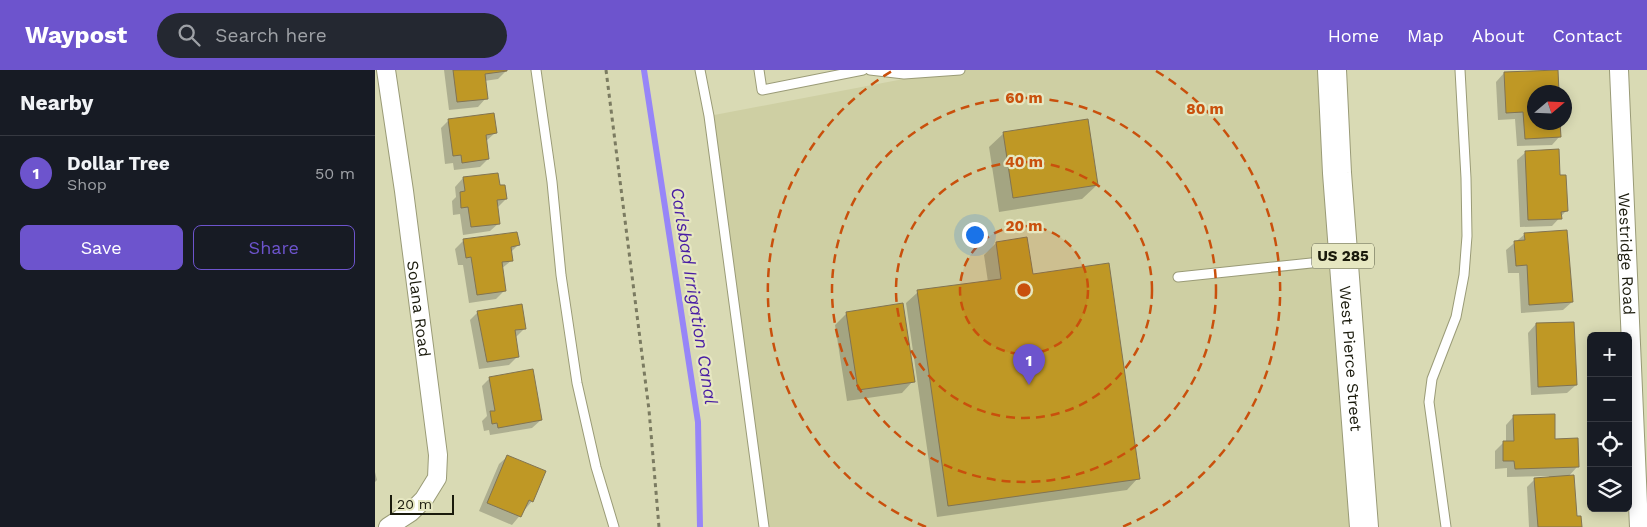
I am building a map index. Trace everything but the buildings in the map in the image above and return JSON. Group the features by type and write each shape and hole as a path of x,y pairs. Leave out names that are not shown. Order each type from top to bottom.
{"highway":[{"name":"West Pierce Street","path":"1332,70 1343,260 1364,527"}],"street":[{"name":"Solana Road","path":"386,70 404,191 438,455 437,478 424,499 411,512 387,527"},
{"name":"Westridge Road","path":"1619,70 1639,527"}],"lane":[{"path":"536,70 552,182 561,275 577,383 596,467 615,527"},
{"path":"701,70 709,116 764,527"},
{"path":"759,70 762,90 863,70"},
{"path":"870,70 905,74 960,70"},
{"path":"1446,527 1429,402 1432,379 1455,317 1463,275 1467,236 1460,70"},
{"path":"1178,277 1343,260"}],"path":[{"path":"606,70 649,410 659,527"}],"shaded area":[{"path":"960,70 1332,70 1364,527 764,527 709,116 935,73"}],"waterway":[{"name":"Carlsbad Irrigation Canal","path":"644,70 698,422 700,527"}],"place":[{"name":"Dollar Tree","path":"1029,385"}]}
